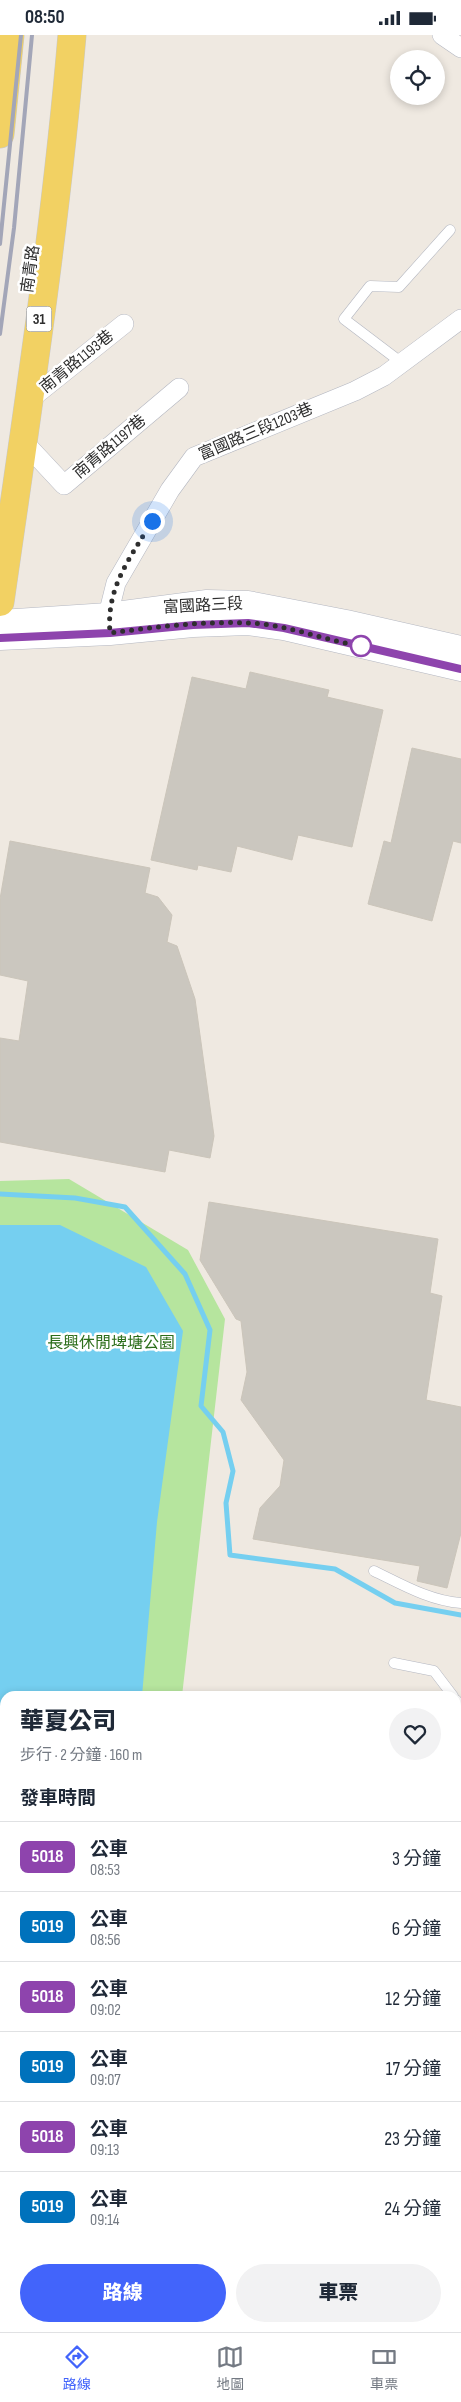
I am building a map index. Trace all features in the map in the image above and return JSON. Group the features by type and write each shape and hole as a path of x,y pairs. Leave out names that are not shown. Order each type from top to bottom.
{"main road":[{"path":"0,134 10,35"},
{"name":"南青路","path":"0,472 34,246 57,35"},
{"name":"南青路","path":"54,64 62,35"},
{"name":"31","path":"0,602 29,399 65,116 72,35"}],"street":[{"path":"442,35 461,48"},
{"name":"富國路三段1203巷","path":"109,624 116,583 170,490 194,457 355,391 384,376 461,319"},
{"name":"南青路1193巷","path":"29,399 124,324"},
{"name":"南青路1197巷","path":"23,441 64,485 179,388"},
{"name":"富國路三段","path":"0,622 193,625 248,623 446,652 461,669"},
{"name":"富國路三段","path":"0,638 109,624"}],"lane":[{"path":"402,363 344,319 370,286 400,287 450,230"},
{"path":"374,1571 416,1591 451,1602 461,1603"},
{"path":"394,1663 434,1671 449,1691"}],"green space":[{"name":"長興休閒埤塘公園","path":"69,1179 188,1250 225,1319 183,1691 0,1691 0,1181"}],"water":[{"name":"長興休閒埤塘公園","path":"0,1225 60,1225 146,1267 183,1331 157,1522 142,1691 0,1691"}],"building":[{"path":"250,672 329,690 327,697 383,710 352,847 298,835 292,860 237,846 231,872 198,865 197,870 151,860 192,677 246,689"},
{"path":"412,748 461,759 461,843 453,841 432,921 368,904 384,841 391,843"},
{"path":"10,841 150,868 145,893 158,897 172,915 167,942 177,946 195,999 214,1136 210,1158 169,1150 165,1172 0,1142 0,1038 19,1041 28,981 0,975 0,899"},
{"path":"209,1202 438,1239 430,1293 442,1296 426,1400 461,1407 461,1533 447,1588 417,1581 420,1566 253,1539 260,1508 280,1486 284,1460 241,1400 247,1372 241,1321 236,1319 200,1260"}],"waterway":[{"path":"0,1194 75,1198 125,1207 185,1274 210,1330 201,1406 223,1432 233,1471 226,1503 230,1555 335,1569 395,1603 461,1615"}],"railway":[{"path":"0,244 21,35"},
{"path":"0,334 14,228 32,35"}],"bus line":[{"name":"5018","path":"0,638 110,633 193,625 248,623 284,628 461,669"}],"route":[{"path":"152,521 116,583 108,615 110,633 193,625 248,623 284,628 361,646"}]}
